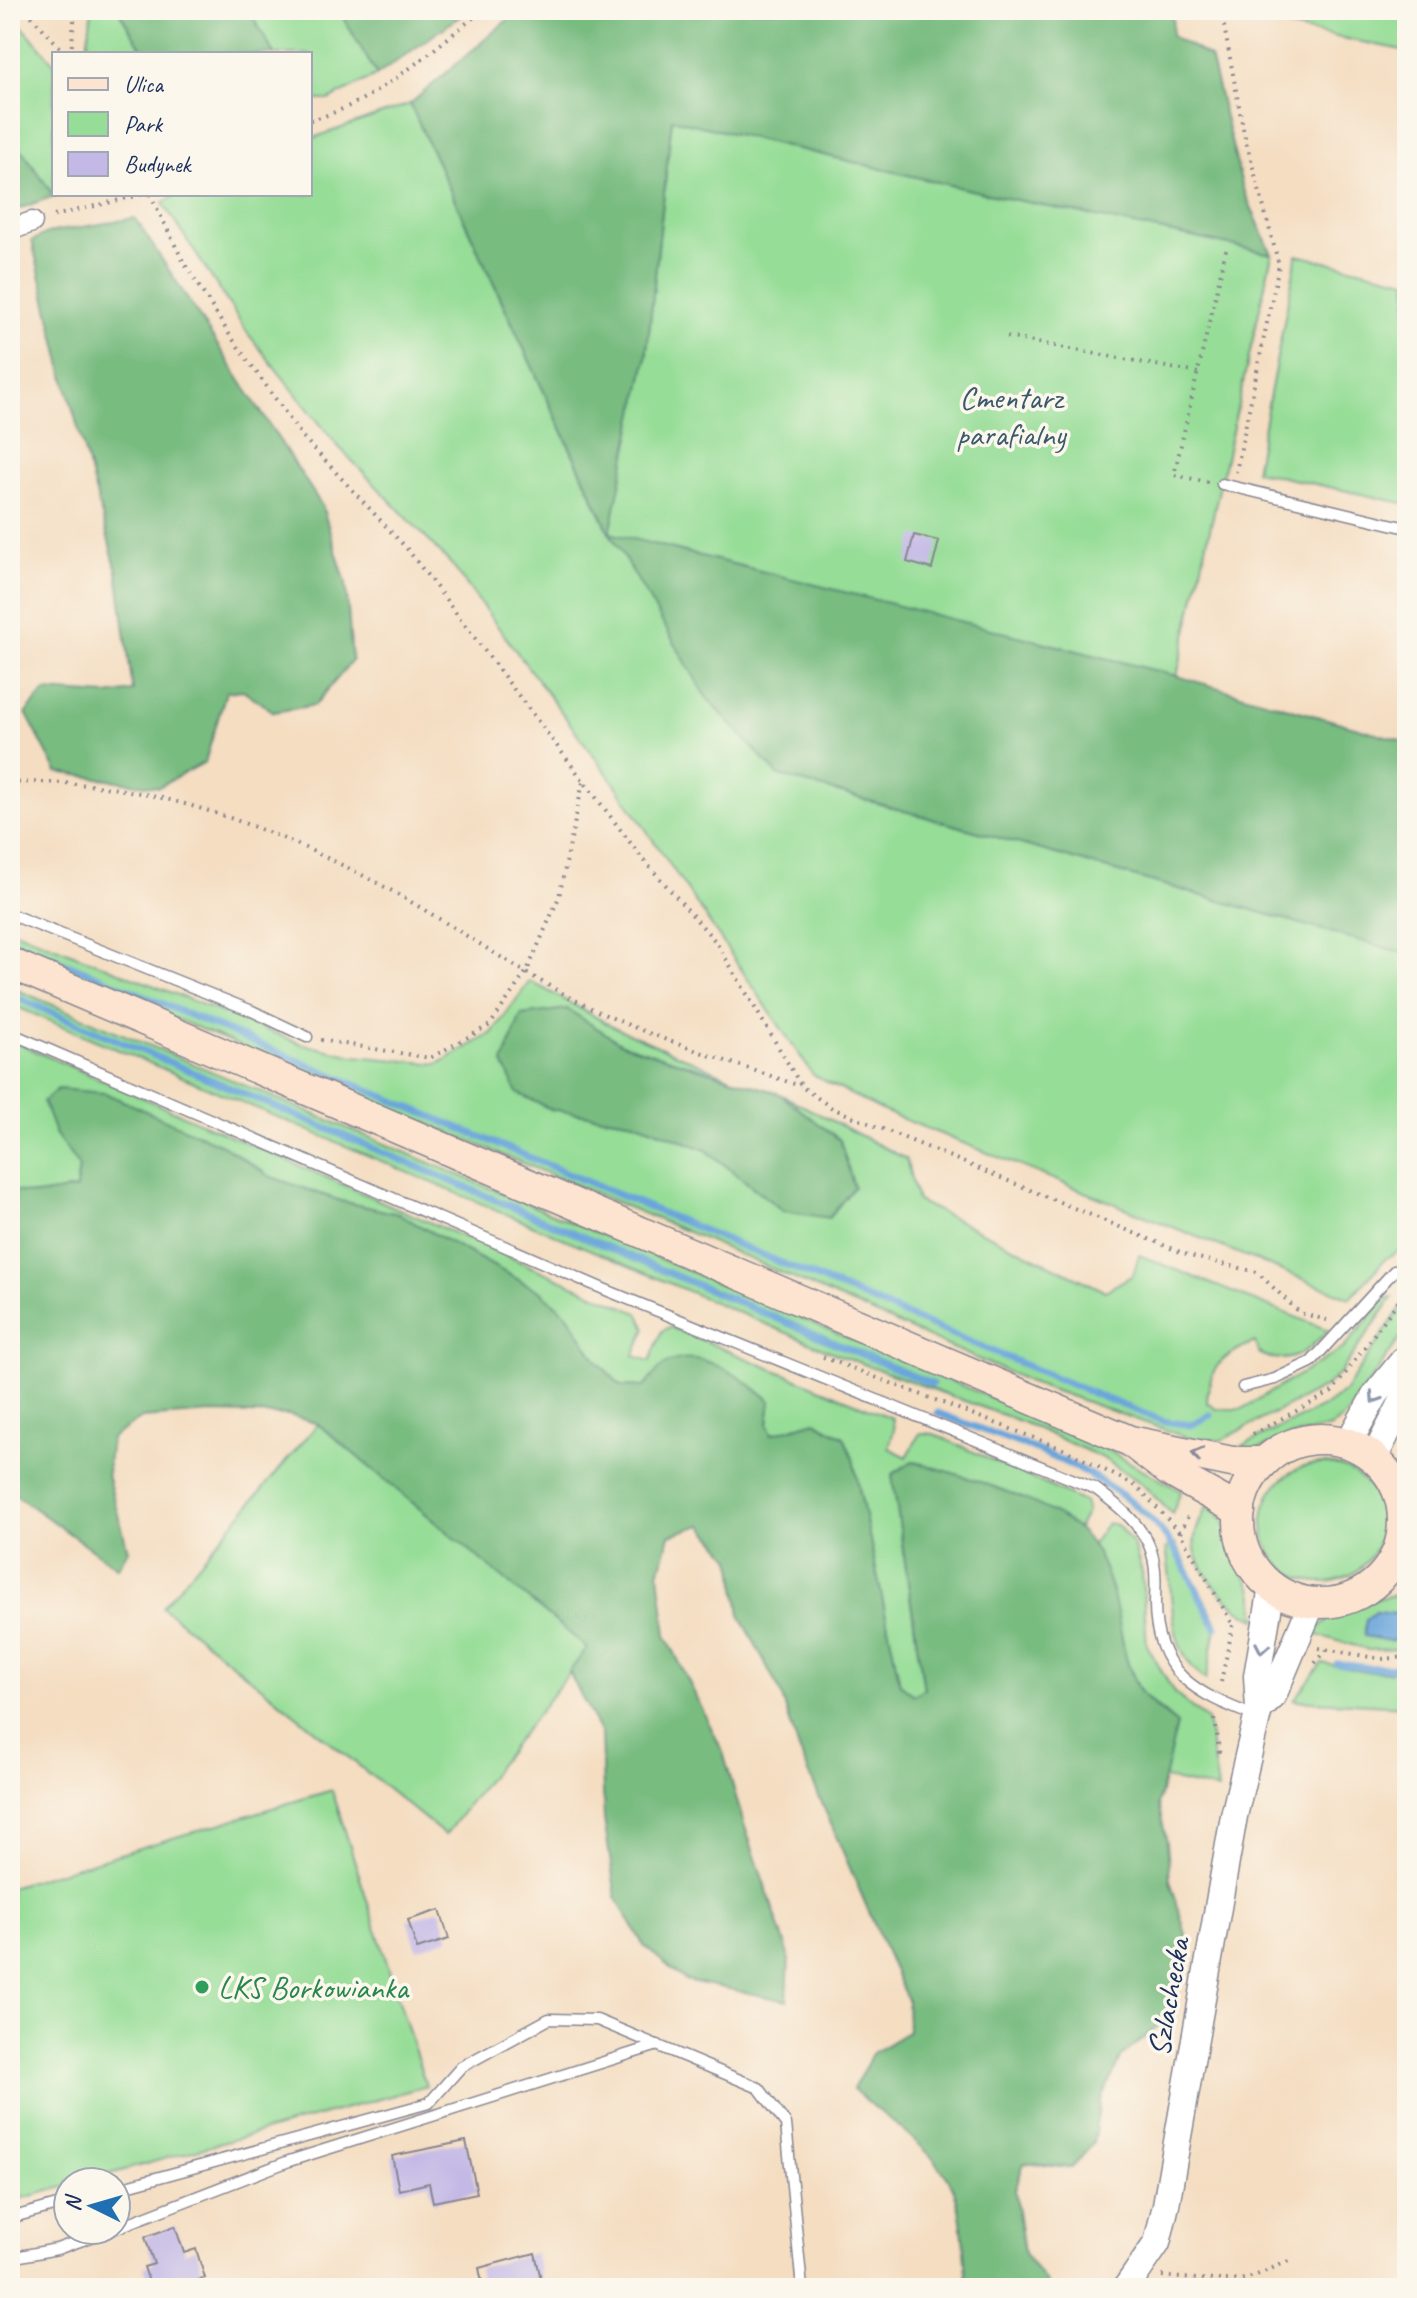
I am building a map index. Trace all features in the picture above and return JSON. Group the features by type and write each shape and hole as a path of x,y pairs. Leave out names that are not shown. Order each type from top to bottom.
{"main road":[{"path":"10,963 1130,1441 1232,1462 1257,1449 1282,1449 1303,1441 1326,1439 1348,1443 1374,1458 1397,1490 1405,1531 1398,1550 1398,1573 1355,1597 1333,1603 1312,1603 1272,1587 1257,1572 1246,1553 1240,1533 1240,1511 1257,1449"},
{"path":"1130,1441 1169,1471 1240,1511"}],"street":[{"path":"10,230 32,222"},
{"path":"1348,1443 1376,1394 1407,1356"},
{"path":"1374,1458 1403,1401 1407,1385"},
{"name":"Szlachecka","path":"1133,2279 1157,2243 1166,2205 1234,1816 1258,1713 1257,1676 1272,1587"},
{"name":"Szlachecka","path":"1258,1713 1273,1696 1312,1603"}],"lane":[{"path":"1227,486 1407,528"},
{"path":"10,914 252,1011 307,1037"},
{"path":"10,1033 620,1296 1096,1489 1144,1535 1149,1546 1156,1580 1155,1620 1164,1653 1179,1675 1217,1702 1258,1713"},
{"path":"1243,1387 1297,1371 1348,1325 1394,1271 1407,1269"},
{"path":"132,2185 429,2103 461,2067 549,2019 597,2020 759,2088 786,2124 802,2288"},
{"path":"132,2222 289,2161 658,2045"},
{"path":"10,2218 52,2206"},
{"path":"10,2258 66,2246"}],"path":[{"path":"26,10 66,52"},
{"path":"68,52 75,10"},
{"path":"312,119 333,114 378,90 483,10"},
{"path":"1221,10 1244,133 1279,265 1227,486 1174,475 1226,250"},
{"path":"32,222 139,196"},
{"path":"148,196 191,275 302,436 408,550 642,858 716,942 802,1087"},
{"path":"1007,337 1198,373"},
{"path":"10,783 60,780 151,794 264,832 359,873 590,1008 802,1087 832,1108 1190,1256 1257,1272 1300,1313 1348,1325"},
{"path":"307,1037 379,1052 430,1058 490,1025 527,971 559,897 584,780"},
{"path":"1257,1449 1332,1392 1407,1289"},
{"path":"1221,1761 1215,1722 1217,1702 1233,1625 1245,1628"},
{"path":"1316,1648 1381,1659 1407,1657"},
{"path":"1133,2279 1244,2279 1291,2260"}],"green space":[{"path":"92,10 118,10 144,52 86,52"},
{"path":"118,10 249,10 273,52 144,52"},
{"path":"249,10 339,10 377,75 329,100 312,100 312,52 273,52"},
{"path":"339,10 469,10 377,75"},
{"path":"519,10 1173,10 1172,36 1210,57 1243,189 1272,254 988,194 672,119 646,359 610,533 410,104"},
{"path":"1201,10 1398,10 1407,16 1407,51"},
{"path":"10,12 52,61 52,193 10,133"},
{"name":"Cmentarz parafialny","path":"410,104 609,532 646,359 672,119 988,194 1272,254 1177,676 610,534 778,775 1407,954 1407,1246 1385,1259 1350,1298 883,1111 813,1075 615,784 451,564 337,445 249,335 163,203 174,196 312,196 312,138"},
{"path":"10,133 54,196 10,212"},
{"path":"135,218 322,506 346,583 352,661 315,705 274,712 243,690 226,692 205,762 159,787 57,772 26,713 45,691 107,695 133,691 117,571 66,384 32,241 47,233"},
{"path":"1297,255 1407,280 1407,504 1255,471"},
{"path":"610,533 1177,676 1407,742 1407,954 778,775 706,697"},
{"path":"10,929 302,1044 354,1056 438,1064 492,1033 530,981 614,1027 736,1080 622,1044 567,1009 550,1109 635,1122 706,1150 783,1211 840,1140 778,1093 906,1159 917,1201 1105,1291 1133,1275 1139,1255 1328,1330 1305,1351 1289,1358 1279,1359 1259,1353 1255,1342 1226,1357 1214,1370 1208,1389 1207,1402 1216,1409 1242,1409 1344,1348 1386,1298 1393,1297 1340,1373 1325,1387 1222,1440 1203,1439 1200,1442 1030,1382 700,1237 73,976 10,948"},
{"path":"10,987 1080,1435 1181,1491 1172,1514 1141,1483 1101,1457 1022,1422 839,1355 10,1004"},
{"path":"567,1009 622,1044 778,1093 840,1140 854,1187 829,1218 783,1211 706,1150 635,1122 550,1109 517,1093 503,1063 521,1015"},
{"path":"10,1040 638,1313 646,1328 634,1356 650,1361 662,1331 670,1327 892,1418 894,1429 889,1448 907,1457 920,1433 934,1434 1084,1502 1087,1512 1077,1530 1091,1546 1107,1523 1117,1525 1133,1544 1142,1573 1147,1645 1174,1693 1207,1720 1218,1790 1163,1778 1177,1724 1141,1693 1125,1657 1112,1591 1098,1556 939,1469 912,1462 892,1475 924,1690 914,1695 900,1684 853,1459 844,1437 815,1421 772,1434 768,1424 771,1401 755,1388 663,1365 644,1387 621,1386 596,1360 568,1315 541,1292 398,1214 341,1201 271,1177 224,1146 55,1133 79,1167 76,1189 37,1195 10,1190"},
{"path":"58,1089 105,1093 224,1146 271,1177 341,1201 398,1214 541,1292 568,1315 596,1360 621,1386 644,1387 662,1366 679,1359 707,1362 735,1375 771,1401 768,1424 772,1434 815,1421 844,1437 853,1459 900,1684 914,1695 924,1689 892,1475 912,1461 953,1473 1001,1489 1046,1509 1066,1520 1087,1538 1107,1576 1134,1680 1148,1701 1177,1724 1158,1804 1167,1842 1170,1880 1187,1938 1167,2019 1122,2056 1100,2101 1093,2144 1071,2168 1024,2163 1015,2190 1024,2253 1050,2288 967,2288 961,2220 951,2184 919,2145 853,2089 873,2053 908,2032 907,2000 799,1750 780,1691 740,1615 732,1559 702,1525 670,1535 659,1573 666,1635 723,1752 789,1955 787,2001 685,1980 644,1946 616,1897 604,1819 601,1734 569,1672 587,1648 318,1424 289,1415 211,1413 142,1418 111,1438 107,1475 128,1550 118,1568 10,1491 10,1190 37,1195 76,1189 79,1167 55,1133 43,1101"},
{"path":"1407,1299 1407,1328 1345,1417 1331,1427 1288,1437 1245,1455 1235,1449 1325,1406 1344,1392"},
{"path":"318,1424 588,1648 445,1835 162,1607"},
{"path":"1322,1464 1345,1468 1364,1481 1377,1500 1381,1523 1377,1546 1364,1565 1345,1578 1322,1582 1299,1578 1280,1565 1267,1546 1263,1523 1267,1500 1280,1481 1299,1468"},
{"path":"1207,1506 1221,1517 1228,1530 1233,1554 1253,1590 1257,1619 1238,1608 1219,1591 1198,1559 1195,1538"},
{"path":"1175,1544 1217,1623 1206,1680 1193,1668 1177,1637 1166,1548"},
{"path":"1407,1595 1407,1615 1375,1612 1389,1641 1407,1638 1407,1649 1369,1650 1314,1634 1330,1619 1356,1606 1384,1597"},
{"path":"1322,1663 1365,1672 1407,1672 1407,1706 1294,1700"},
{"name":"LKS Borkowianka","path":"332,1790 426,2086 132,2168 52,2166 52,2190 19,2199 10,2171 10,1887"}],"water":[{"path":"1375,1612 1407,1615 1407,1638 1389,1641 1364,1636 1366,1619"}],"building":[{"path":"914,535 939,541 932,569 907,562"},
{"path":"440,1910 449,1939 417,1949 408,1920"},
{"path":"466,2141 477,2193 433,2202 429,2183 399,2190 392,2156"},
{"path":"175,2226 184,2253 196,2249 205,2278 174,2288 151,2288 144,2267 154,2264 145,2237"},
{"path":"535,2253 543,2288 483,2288 479,2268"}],"waterway":[{"path":"10,940 1104,1398 1163,1421 1191,1425 1210,1415"},
{"path":"10,995 932,1384"},
{"path":"938,1413 1058,1459 1115,1490 1140,1509 1177,1554 1216,1627"},
{"path":"1337,1664 1370,1668 1407,1667"}],"place":[{"name":"LKS Borkowianka","path":"202,1987"}]}
